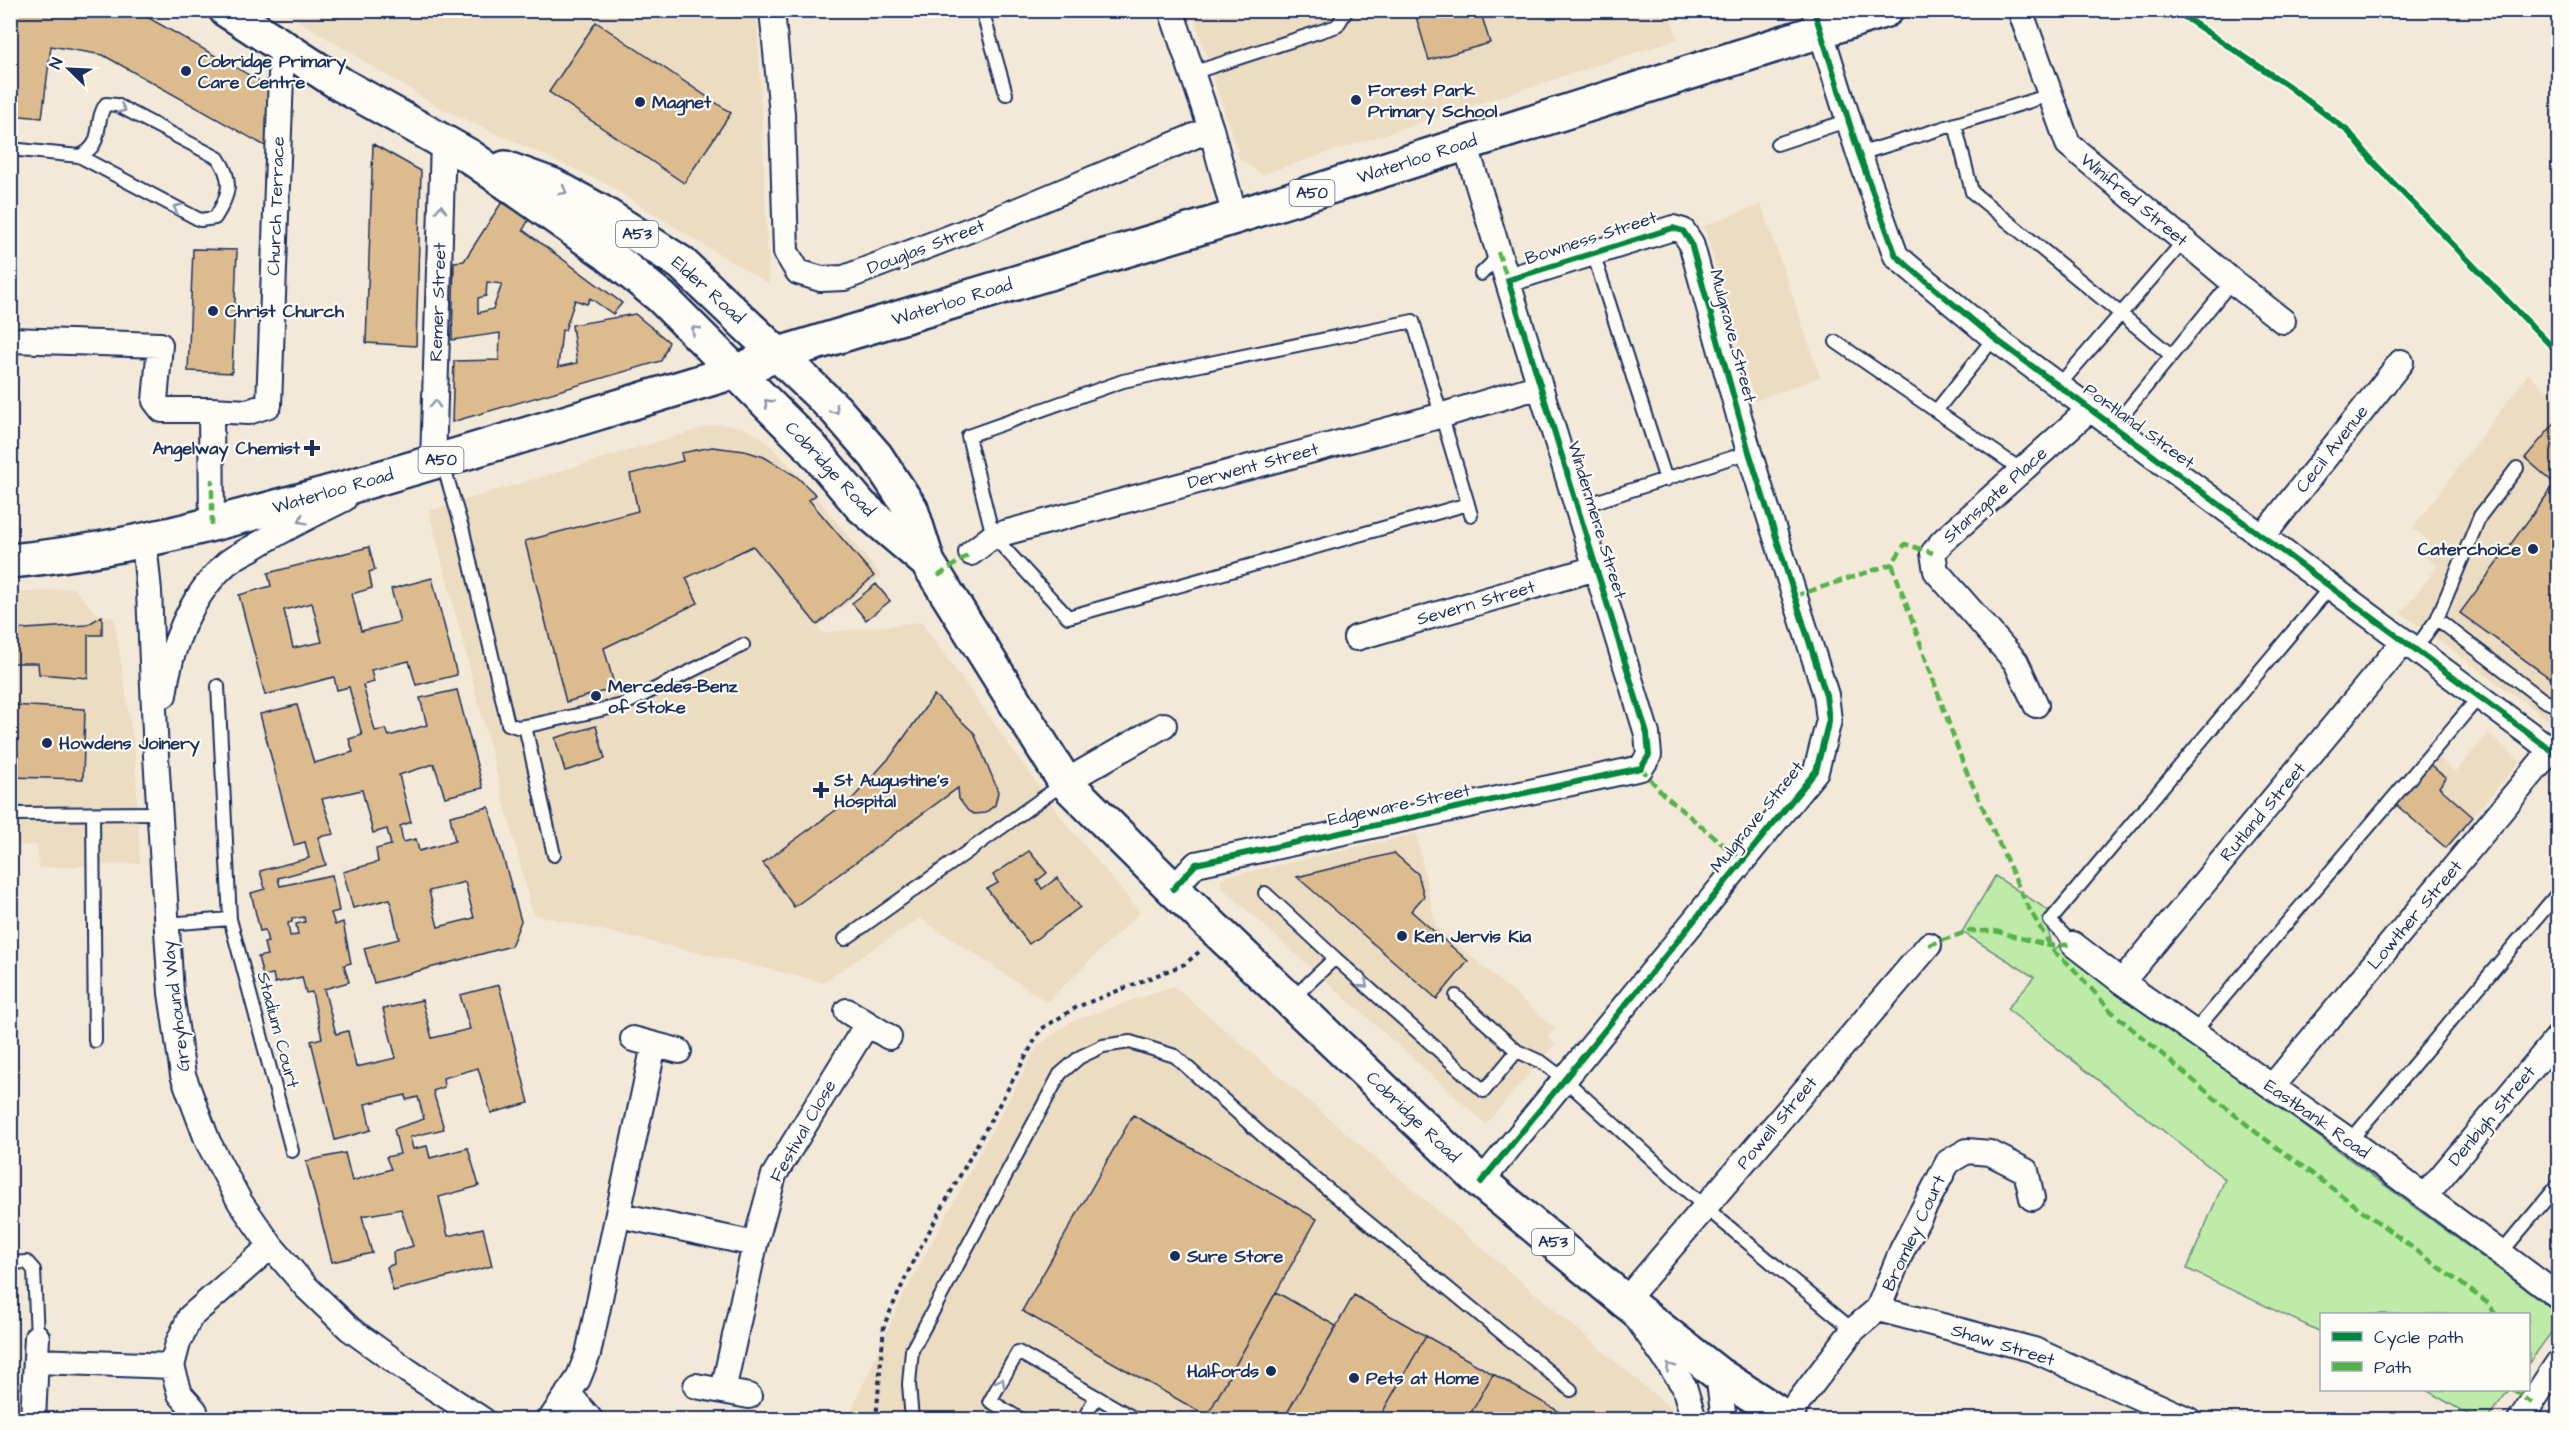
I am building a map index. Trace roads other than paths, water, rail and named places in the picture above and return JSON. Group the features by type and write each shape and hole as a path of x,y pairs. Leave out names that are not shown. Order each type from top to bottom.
{"main road":[{"name":"Elder Road","path":"226,10 282,49 456,149 605,252 661,297 737,372"},
{"name":"Waterloo Road","path":"10,561 69,556 144,542 392,475 737,372 779,354 1235,217 1465,143 1818,21 1886,10"},
{"name":"Elder Road","path":"456,149 552,185 639,235 681,263 779,354"},
{"name":"Cobridge Road","path":"779,354 836,410 876,456 911,509 928,563 1065,782 1173,889 1481,1182 1625,1301 1719,1374 1787,1419"},
{"name":"Cobridge Road","path":"737,372 810,446 861,506 928,563"}],"street":[{"name":"Douglas Street","path":"772,10 782,114 786,252 798,273 821,279 844,278 969,230 1211,129"},
{"path":"1171,10 1211,129 1235,217"},
{"name":"Winifred Street","path":"2020,10 2068,144 2232,282 2283,321"},
{"name":"Portland Street","path":"1818,21 1859,154 1896,256 1994,338 2479,697 2556,749"},
{"name":"Church Terrace","path":"211,410 248,412 268,405 282,49"},
{"name":"Windermere Street","path":"1465,143 1579,507 1647,734 1648,755 1641,768"},
{"name":"Remer Street","path":"437,461 456,149"},
{"name":"Bowness Street","path":"1508,280 1673,228 1683,231"},
{"name":"Mulgrave Street","path":"1481,1182 1741,860 1804,787 1816,771 1824,746 1829,720 1826,695 1749,452 1692,243 1683,231"},
{"path":"10,340 160,345 155,401 162,410 211,410 212,525"},
{"name":"Cecil Avenue","path":"2263,536 2401,362"},
{"name":"Derwent Street","path":"971,553 993,537 1443,415 1540,386"},
{"name":"Stansgate Place","path":"2036,705 2016,662 1936,571 1933,553 1942,542 2091,409"},
{"name":"Greyhound Way","path":"156,756 168,668 184,623 201,593 227,563 285,529 392,475"},
{"name":"Greyhound Way","path":"144,542 149,591 156,756 171,993 183,1075 208,1142 240,1202 271,1246 306,1287 350,1329 408,1371 483,1419"},
{"name":"Severn Street","path":"1356,638 1596,568"},
{"name":"Rutland Street","path":"2122,982 2409,645"},
{"path":"1065,782 1164,725"},
{"name":"Lowther Street","path":"2272,1087 2556,749"},
{"name":"Edgeware Street","path":"1173,889 1197,864 1641,768"},
{"name":"Powell Street","path":"1625,1301 1929,945"},
{"name":"Eastbank Road","path":"2073,945 2122,982 2350,1141 2559,1296"},
{"path":"847,1011 889,1037"},
{"name":"Festival Close","path":"723,1390 774,1175 867,1024"},
{"name":"Denbigh Street","path":"2425,1196 2559,1037"},
{"path":"550,1419 578,1379 588,1354 619,1215 644,1042 679,1050"},
{"name":"Bromley Court","path":"1878,1309 1902,1250 1948,1162 1967,1151 1990,1153 2026,1171 2032,1198"},
{"path":"619,1215 756,1244"},
{"path":"195,1411 180,1394 172,1366 178,1343 190,1317 271,1246"},
{"path":"1625,1301 1684,1386 1694,1419"},
{"path":"1787,1419 1853,1330 1878,1309"},
{"name":"Shaw Street","path":"1878,1309 2034,1350 2189,1419"},
{"path":"33,1419 37,1337"},
{"path":"37,1361 172,1366"},
{"path":"2520,1419 2559,1363"},
{"path":"1719,1374 1724,1419"},
{"path":"696,1386 749,1396"},
{"path":"568,1393 591,1419"}],"lane":[{"path":"982,10 1006,94"},
{"path":"1192,73 1337,26 1347,10"},
{"path":"1859,154 2050,95"},
{"path":"10,149 80,156 200,220 215,218 225,203 229,183 227,171 218,158 117,105 106,104 101,111 98,136 89,152 80,156"},
{"path":"1777,144 1849,120"},
{"path":"1955,124 1972,192 2171,355"},
{"path":"2059,385 2184,241"},
{"path":"1481,274 1498,252"},
{"path":"1593,253 1666,480"},
{"path":"2114,426 2232,282"},
{"path":"1413,321 1443,415 1470,509 1068,617 993,537 968,436 1123,381 1413,321"},
{"path":"1936,411 1994,338"},
{"path":"1836,342 2023,471"},
{"path":"1579,507 1749,452"},
{"path":"437,461 463,531 508,724 517,727 525,726 623,705 743,645"},
{"path":"2409,645 2437,619 2480,516 2517,468"},
{"path":"2073,945 2050,921 2331,586"},
{"path":"2437,619 2543,700 2556,706 2559,704"},
{"name":"Stadium Court","path":"218,686 230,919 292,1151"},
{"path":"2194,1032 2479,697"},
{"path":"525,726 554,855"},
{"path":"844,939 1065,782"},
{"path":"10,814 160,813"},
{"path":"93,814 95,1041"},
{"path":"1265,893 1484,1091 1517,1051"},
{"path":"2350,1141 2559,893"},
{"path":"167,924 230,919"},
{"path":"1291,1001 1335,958"},
{"path":"1455,996 1517,1051 1542,1063 1564,1079 1706,1208 1853,1330"},
{"path":"912,1419 909,1383 912,1350 1060,1074 1080,1057 1103,1046 1130,1042 1175,1056 1262,1135 1571,1390"},
{"path":"2501,1253 2559,1185"},
{"path":"10,1263 27,1262 34,1270 37,1337"},
{"path":"1023,1419 990,1401 1018,1352 1137,1419"},
{"path":"1083,1419 1096,1396"}],"place":[{"name":"Cobridge Primary Care Centre","path":"186,71"},
{"name":"Forest Park Primary School","path":"1356,100"},
{"name":"Magnet","path":"640,102"},
{"name":"Christ Church","path":"213,311"},
{"name":"Angelway Chemist","path":"312,448"},
{"name":"Caterchoice","path":"2533,549"},
{"name":"Mercedes-Benz of Stoke","path":"596,696"},
{"name":"Howdens Joinery","path":"47,743"},
{"name":"St Augustine's Hospital","path":"821,790"},
{"name":"Ken Jervis Kia","path":"1402,936"},
{"name":"Sure Store","path":"1175,1256"},
{"name":"Halfords","path":"1271,1371"},
{"name":"Pets at Home","path":"1354,1378"}]}
